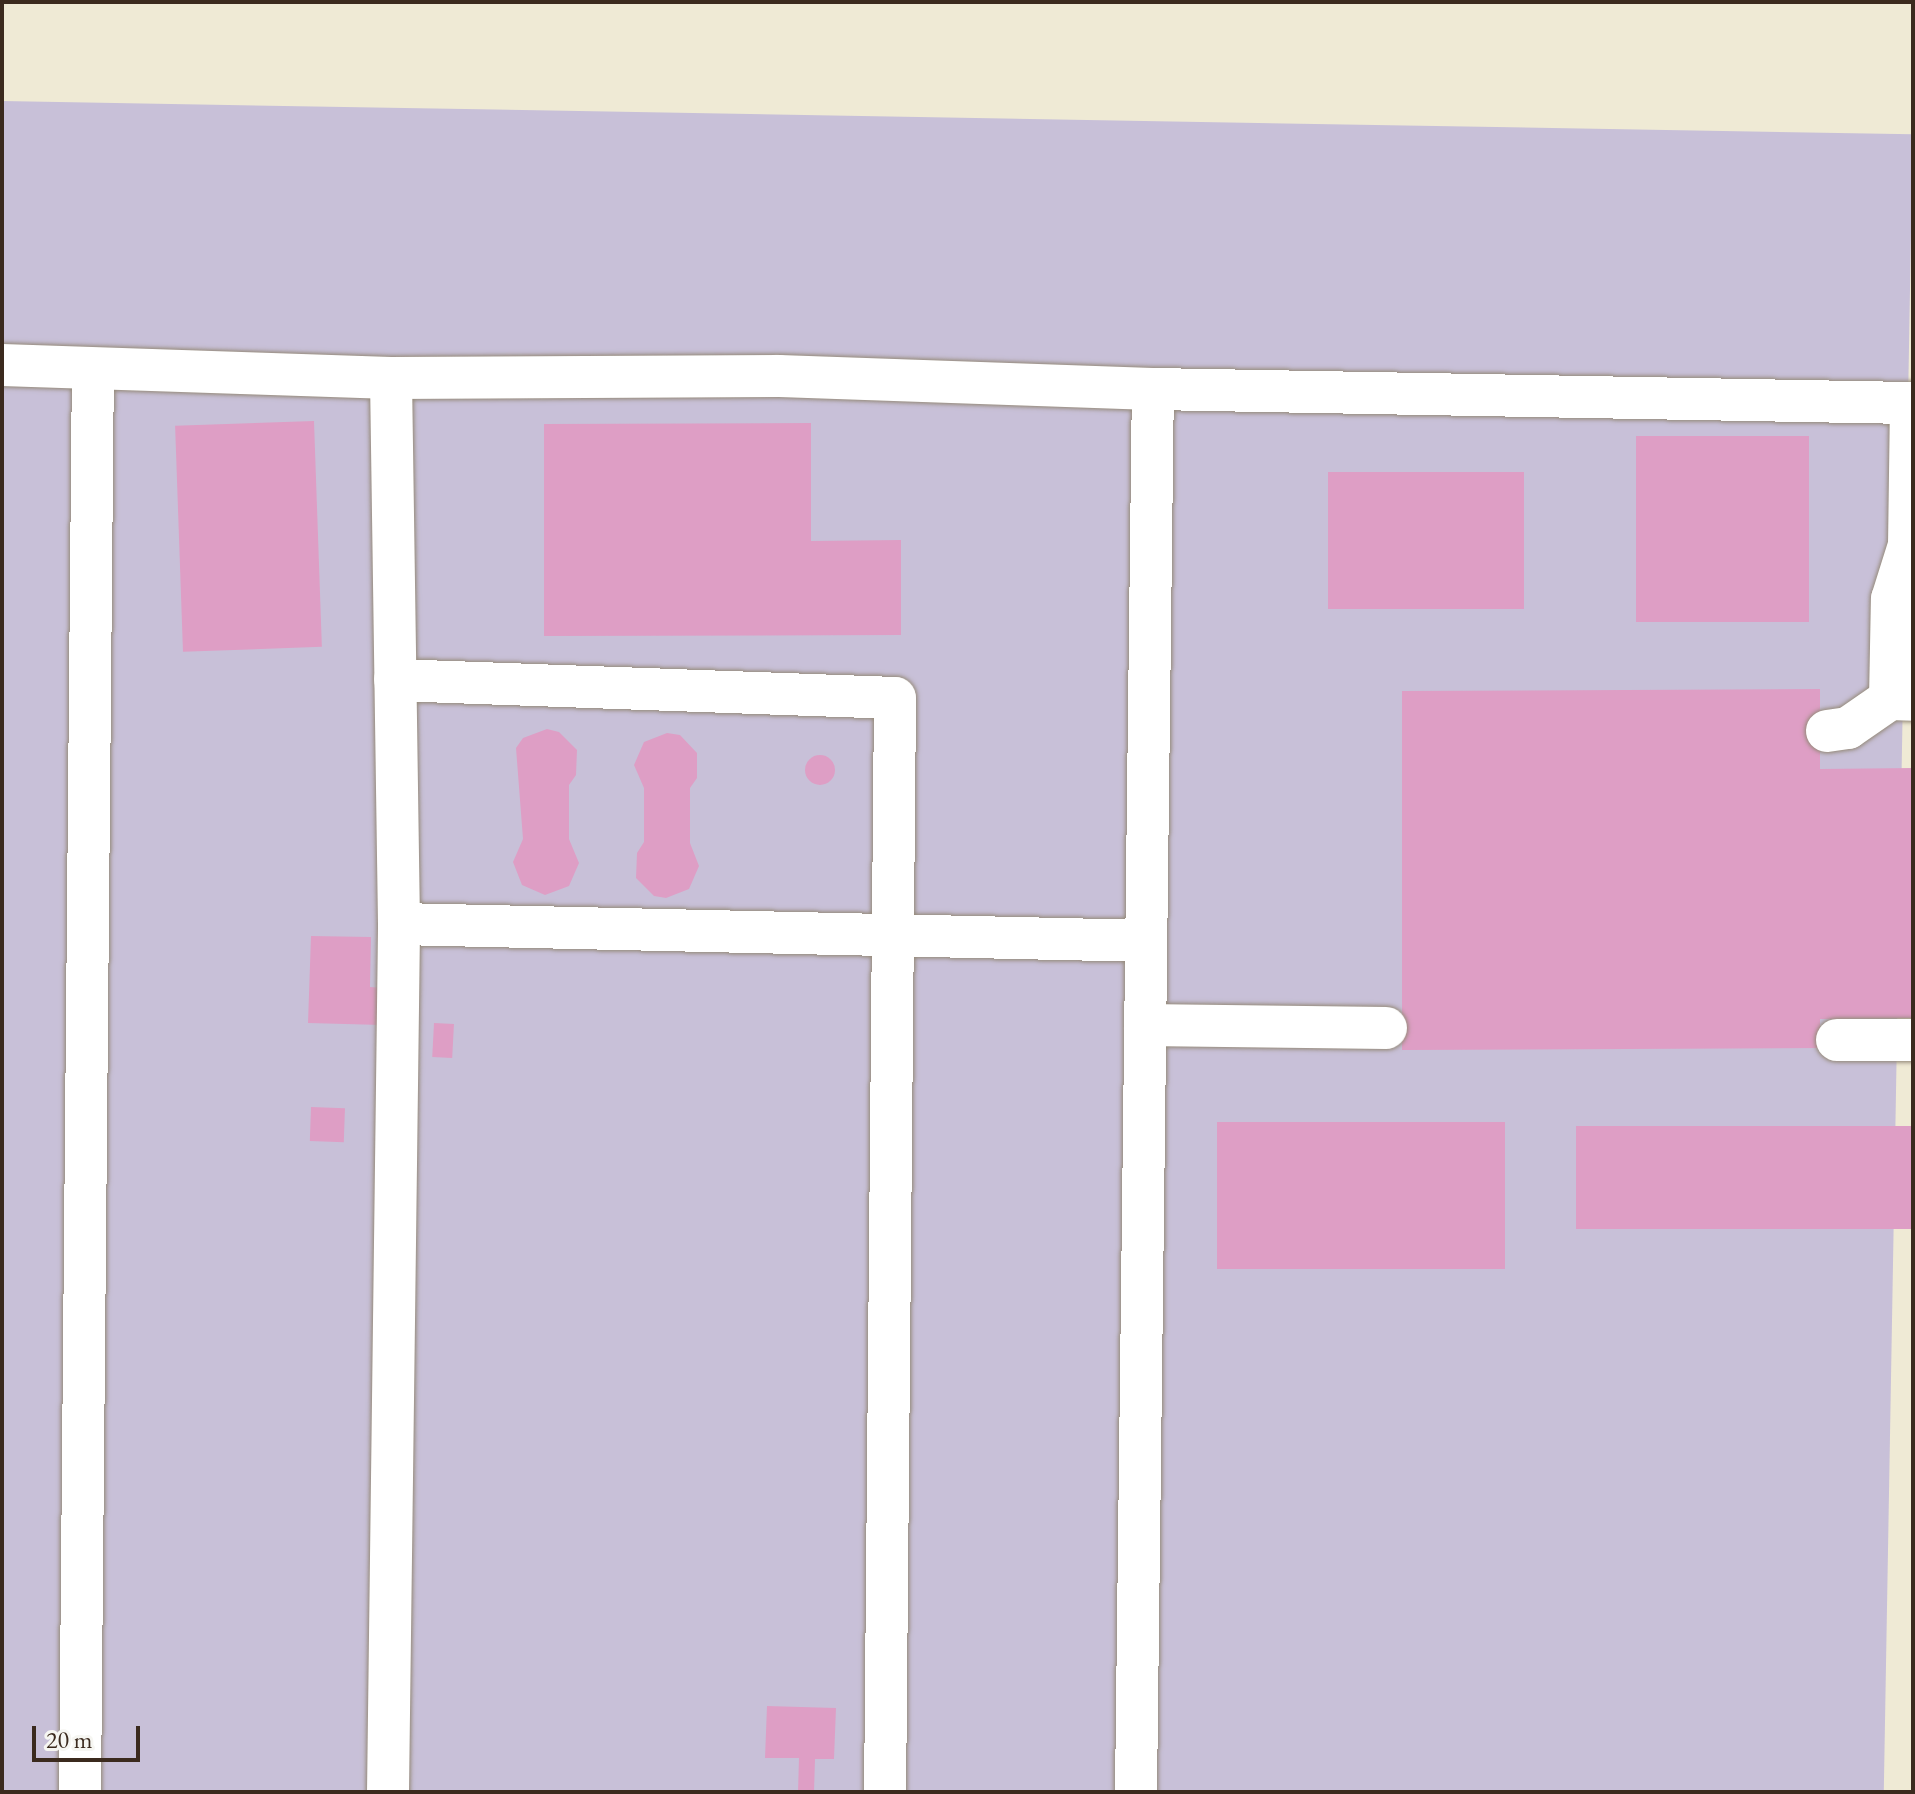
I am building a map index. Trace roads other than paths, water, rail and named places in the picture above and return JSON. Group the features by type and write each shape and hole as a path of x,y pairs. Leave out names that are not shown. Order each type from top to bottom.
{"lane":[{"path":"2,365 391,378 779,376 1153,389 1912,403 1909,545 1892,599 1901,699 1848,728 1827,731"},
{"path":"80,1792 93,369"},
{"path":"388,1792 399,924 391,378"},
{"path":"1136,1792 1153,389"},
{"path":"395,680 895,698 896,935 885,1792"},
{"path":"399,924 1146,941"},
{"path":"1145,1025 1386,1028"},
{"path":"1837,1040 1913,1040"}]}
